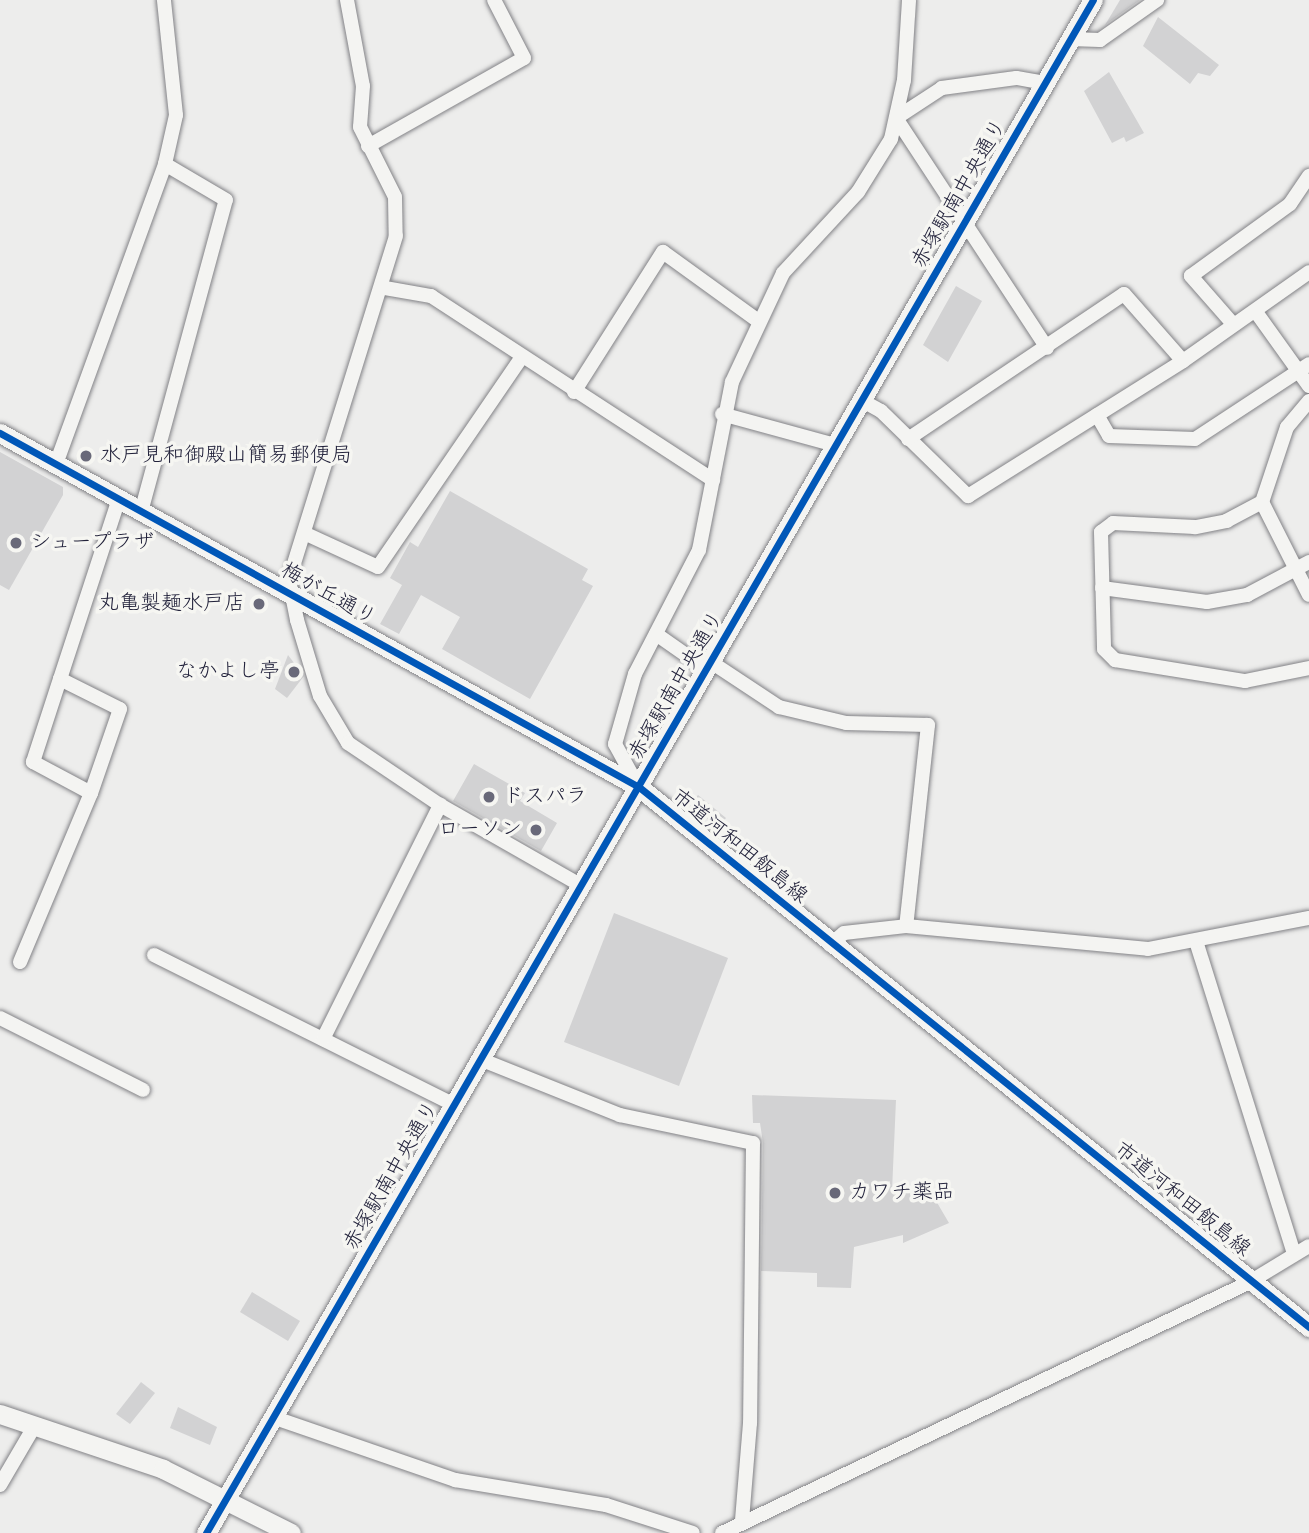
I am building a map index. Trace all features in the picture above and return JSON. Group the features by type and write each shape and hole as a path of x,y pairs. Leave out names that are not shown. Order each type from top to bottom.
{"street":[{"path":"347,0 363,86 360,127 398,211 385,288 304,533 291,594 320,696 338,734 440,805 582,886"},
{"path":"368,146 524,58 494,0"},
{"path":"639,788 615,744 635,674 699,550 713,480 722,414 757,320 783,273 858,192 896,118 909,0"},
{"name":"赤塚駅南中央通り","path":"205,1533 639,788 1093,0"},
{"path":"1070,39 1100,40 1157,0"},
{"path":"56,464 165,164 176,115 161,1"},
{"path":"896,118 942,88 1016,78 1045,83"},
{"path":"896,118 962,224 1047,348"},
{"path":"141,512 226,200 165,164"},
{"path":"1233,324 1191,276 1290,204 1309,176"},
{"path":"574,393 663,252 757,320"},
{"path":"861,400 908,439 968,496 1183,361 1309,272"},
{"path":"385,288 431,296 574,393 713,480"},
{"path":"908,439 1124,295 1183,361"},
{"path":"1256,312 1296,374 1309,386"},
{"path":"304,533 378,567 522,356"},
{"path":"1097,415 1109,436 1195,439 1309,364"},
{"path":"1309,401 1287,427 1262,502 1227,522 1195,527 1113,523 1101,532 1104,649 1115,660 1245,681 1309,668"},
{"path":"722,414 835,445"},
{"name":"梅が丘通り","path":"0,433 639,788"},
{"path":"91,793 33,762 119,499"},
{"path":"1262,502 1303,565 1309,595"},
{"path":"1102,588 1207,603 1247,594 1303,565"},
{"path":"656,634 779,707 846,723 928,725 906,926"},
{"path":"20,962 91,793 120,709 60,679"},
{"name":"市道河和田飯島線","path":"639,788 1248,1283 1309,1327"},
{"path":"323,1039 440,805"},
{"path":"830,945 844,933 906,926 1083,948 1148,949 1309,918"},
{"path":"1196,941 1294,1253"},
{"path":"154,955 453,1104"},
{"path":"0,1018 143,1090"},
{"path":"480,1059 620,1115 753,1143 750,1423 742,1521"},
{"path":"722,1533 742,1521 1248,1283 1309,1246"},
{"path":"0,1414 227,1496 291,1533"},
{"path":"272,1417 455,1480 606,1505 693,1533"},
{"path":"0,1485 35,1425"}],"building":[{"path":"1120,0 1140,0 1105,25"},
{"path":"1158,17 1219,65 1210,76 1198,73 1190,84 1143,46"},
{"path":"1109,72 1144,133 1126,142 1124,137 1112,143 1084,91"},
{"path":"956,286 982,301 948,362 923,345"},
{"name":"シュープラザ","path":"0,452 63,487 63,495 9,590 0,585"},
{"path":"450,491 588,569 582,580 593,586 530,699 442,649 460,617 421,595 399,634 380,624 402,585 390,578 410,542 418,547"},
{"path":"288,655 304,676 287,698 275,689"},
{"name":"ドスパラ","path":"474,764 525,793 520,801 557,823 541,851 453,801"},
{"path":"698,795 726,818 718,827 690,805"},
{"path":"614,913 728,958 679,1086 564,1042"},
{"name":"カワチ薬品","path":"752,1095 896,1100 892,1191 932,1194 949,1223 903,1243 903,1235 854,1247 851,1288 817,1287 817,1273 761,1271 763,1143 760,1123 753,1123"},
{"path":"252,1292 300,1321 288,1341 240,1312"},
{"path":"141,1382 155,1393 130,1424 116,1414"},
{"path":"178,1407 217,1427 210,1445 170,1428"}],"cycle path":[{"path":"206,1533 1093,0"},
{"path":"0,433 639,787 1309,1327"}],"place":[{"name":"水戸見和御殿山簡易郵便局","path":"86,456"},
{"name":"シュープラザ","path":"16,543"},
{"name":"丸亀製麺水戸店","path":"259,604"},
{"name":"なかよし亭","path":"294,672"},
{"name":"ドスパラ","path":"489,797"},
{"name":"ローソン","path":"536,830"},
{"name":"カワチ薬品","path":"835,1193"}]}
